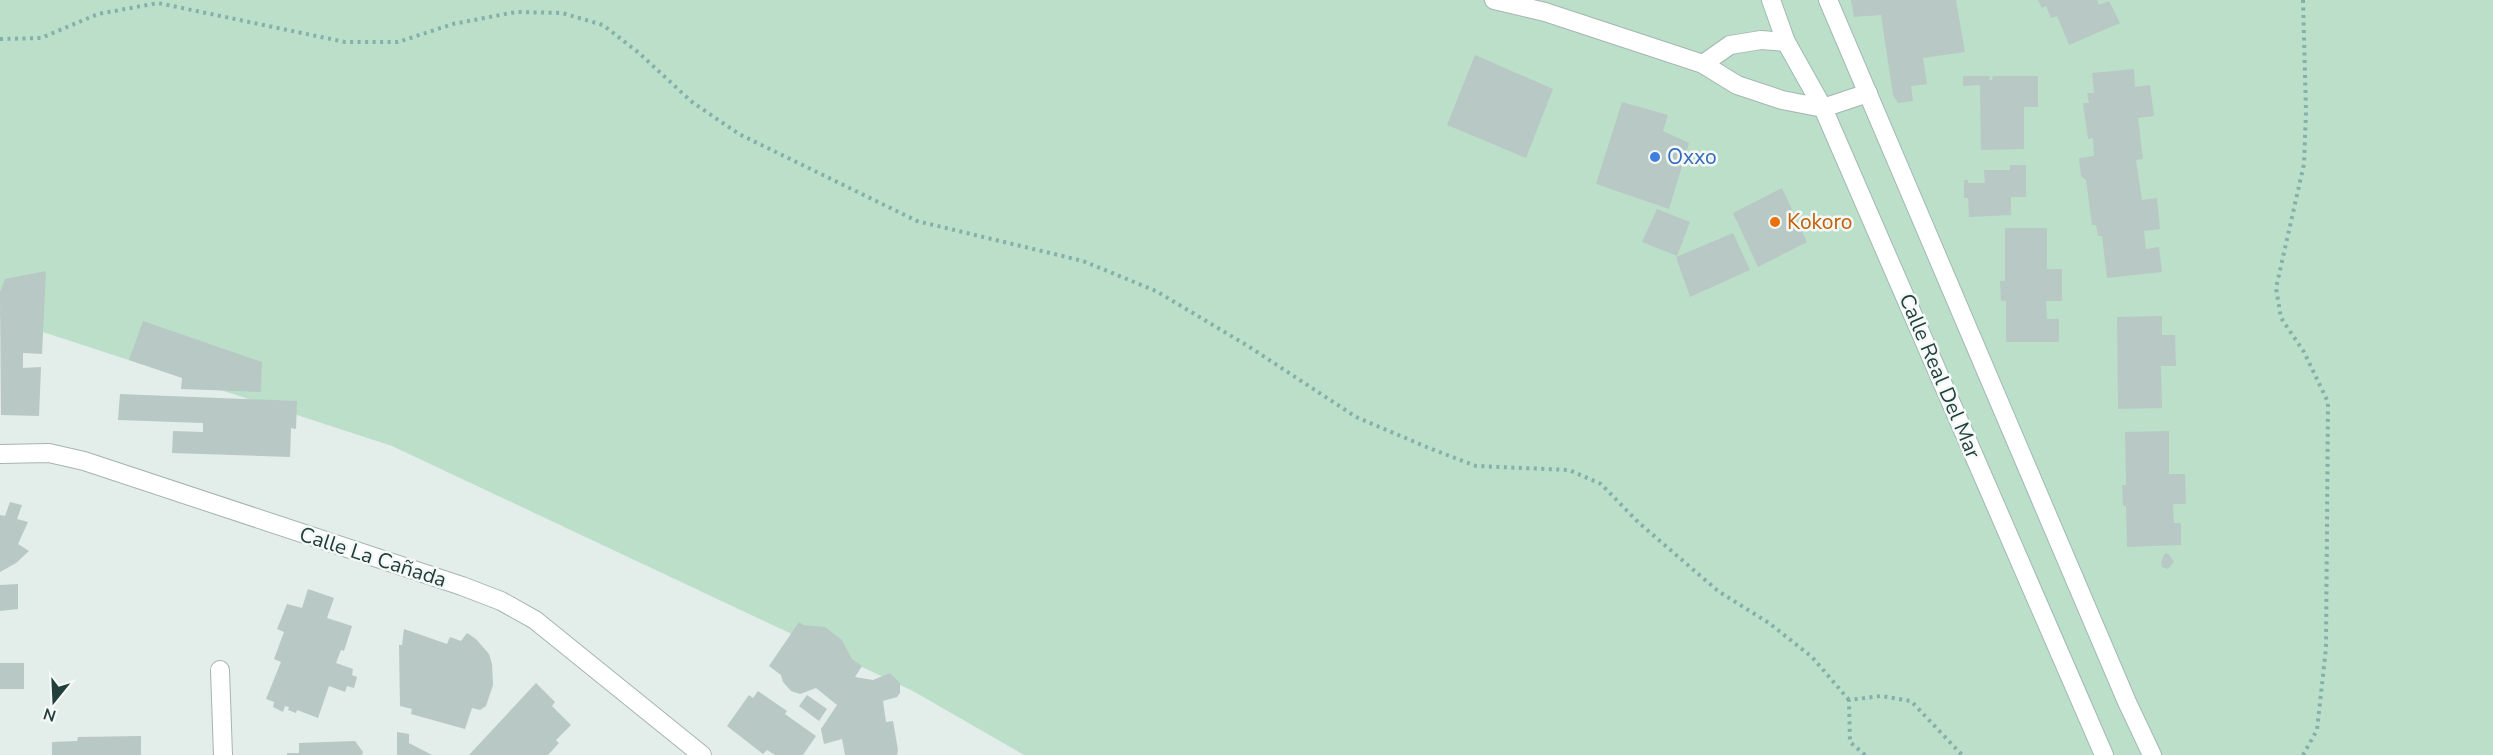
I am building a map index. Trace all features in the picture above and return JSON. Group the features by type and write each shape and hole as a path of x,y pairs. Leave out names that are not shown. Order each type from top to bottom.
{"street":[{"path":"1494,0 1545,12 1703,64 1737,85 1782,100 1824,108 1868,93"},
{"name":"Calle Real Del Mar","path":"1771,0 1786,42 1824,108 2104,755"},
{"path":"1828,0 2122,691 2152,755"},
{"path":"1703,64 1730,45 1761,40 1786,42"},
{"name":"Calle La Cañada","path":"0,454 49,453 84,461 451,582 501,601 535,620 702,755"},
{"path":"220,670 223,755"}],"path":[{"path":"2303,0 2306,112 2304,164 2276,288 2281,318 2304,352 2328,402 2326,648 2317,730 2303,755"},
{"path":"0,39 40,38 98,14 158,3 345,42 398,42 453,24 516,12 562,13 603,25 639,53 692,102 739,134 916,221 1083,261 1156,291 1248,346 1356,417 1429,448 1476,466 1569,470 1601,484 1638,522 1718,591 1769,622 1812,657 1850,700 1850,742 1865,755"},
{"path":"1850,700 1881,696 1911,701 1962,755"}],"green space":[{"path":"0,0 2493,0 2493,755 1024,755 913,691 392,446 0,318"}],"building":[{"path":"1851,0 1956,0 1965,52 1923,58 1927,84 1911,86 1913,101 1898,103 1893,95 1881,15 1854,17"},
{"path":"2038,0 2097,0 2099,5 2109,1 2120,23 2069,45 2057,16 2051,18 2046,6 2042,8"},
{"path":"1475,55 1553,89 1526,158 1447,125"},
{"path":"2134,69 2135,87 2150,85 2154,116 2138,118 2143,159 2136,160 2142,200 2157,198 2160,229 2144,231 2146,249 2159,247 2162,272 2107,278 2102,236 2098,236 2096,225 2092,225 2086,180 2081,176 2079,158 2094,156 2093,138 2088,139 2083,103 2089,103 2087,93 2094,93 2092,73"},
{"path":"1963,76 1990,76 1989,80 1992,80 1993,76 2038,76 2038,107 2024,107 2024,149 1981,150 1980,85 1963,86"},
{"path":"1622,102 1668,115 1663,131 1689,143 1669,209 1596,184"},
{"path":"2010,165 2026,165 2026,197 2011,197 2011,215 1969,217 1968,198 1964,198 1964,180 1968,180 1968,183 1985,183 1984,170 2010,170"},
{"path":"1782,188 1807,242 1758,267 1733,213"},
{"path":"1657,209 1690,222 1677,256 1642,242"},
{"path":"2005,228 2047,228 2047,269 2062,269 2062,301 2046,301 2047,319 2059,319 2059,342 2006,342 2006,301 2001,301 2000,281 2005,281"},
{"path":"1733,233 1750,270 1690,297 1676,257"},
{"path":"46,271 42,354 23,353 23,368 41,367 39,416 1,415 0,292 5,279"},
{"path":"2162,316 2162,335 2175,335 2176,366 2161,366 2162,408 2118,409 2117,317"},
{"path":"143,321 262,362 261,392 181,389 182,378 129,360"},
{"path":"120,394 297,401 296,429 291,428 290,457 172,453 173,431 203,432 203,423 118,420"},
{"path":"2169,431 2169,474 2185,474 2186,504 2173,504 2174,523 2181,523 2181,545 2127,547 2126,506 2123,506 2122,485 2126,485 2125,432"},
{"path":"10,502 22,505 17,519 28,522 18,544 29,551 16,563 0,572 0,515 5,516"},
{"path":"2165,553 2169,554 2174,562 2168,569 2162,567 2161,562"},
{"path":"18,584 18,609 0,611 0,585"},
{"path":"308,589 334,598 327,618 352,626 344,651 341,650 336,663 353,669 352,675 357,677 354,688 347,686 345,692 329,686 318,718 297,710 296,713 285,706 283,712 273,707 274,702 266,699 281,662 274,659 284,632 277,629 287,604 302,608"},
{"path":"799,622 803,625 825,627 842,640 852,659 862,666 855,677 873,680 890,673 900,683 900,693 897,697 883,701 886,722 893,721 897,755 845,755 842,739 824,744 821,729 837,705 816,688 800,694 791,691 783,682 781,675 769,666"},
{"path":"404,629 447,644 450,637 461,641 467,633 476,639 489,654 493,685 486,706 480,710 472,708 465,729 411,714 412,709 400,706 399,645 402,645"},
{"path":"0,663 24,663 24,689 0,689"},
{"path":"536,683 555,702 552,706 571,725 556,740 559,743 548,755 469,755"},
{"path":"758,691 787,711 785,714 816,736 803,755 775,755 767,750 763,754 727,726 749,695 753,698"},
{"path":"807,695 827,709 819,721 799,706"},
{"path":"397,732 409,734 409,743 432,755 397,755"},
{"path":"141,736 141,755 52,755 52,742 77,741 78,737"},
{"path":"355,741 363,752 362,755 287,755 287,753 299,753 299,743"}],"place":[{"name":"Oxxo","path":"1655,157"},
{"name":"Kokoro","path":"1775,222"}]}
